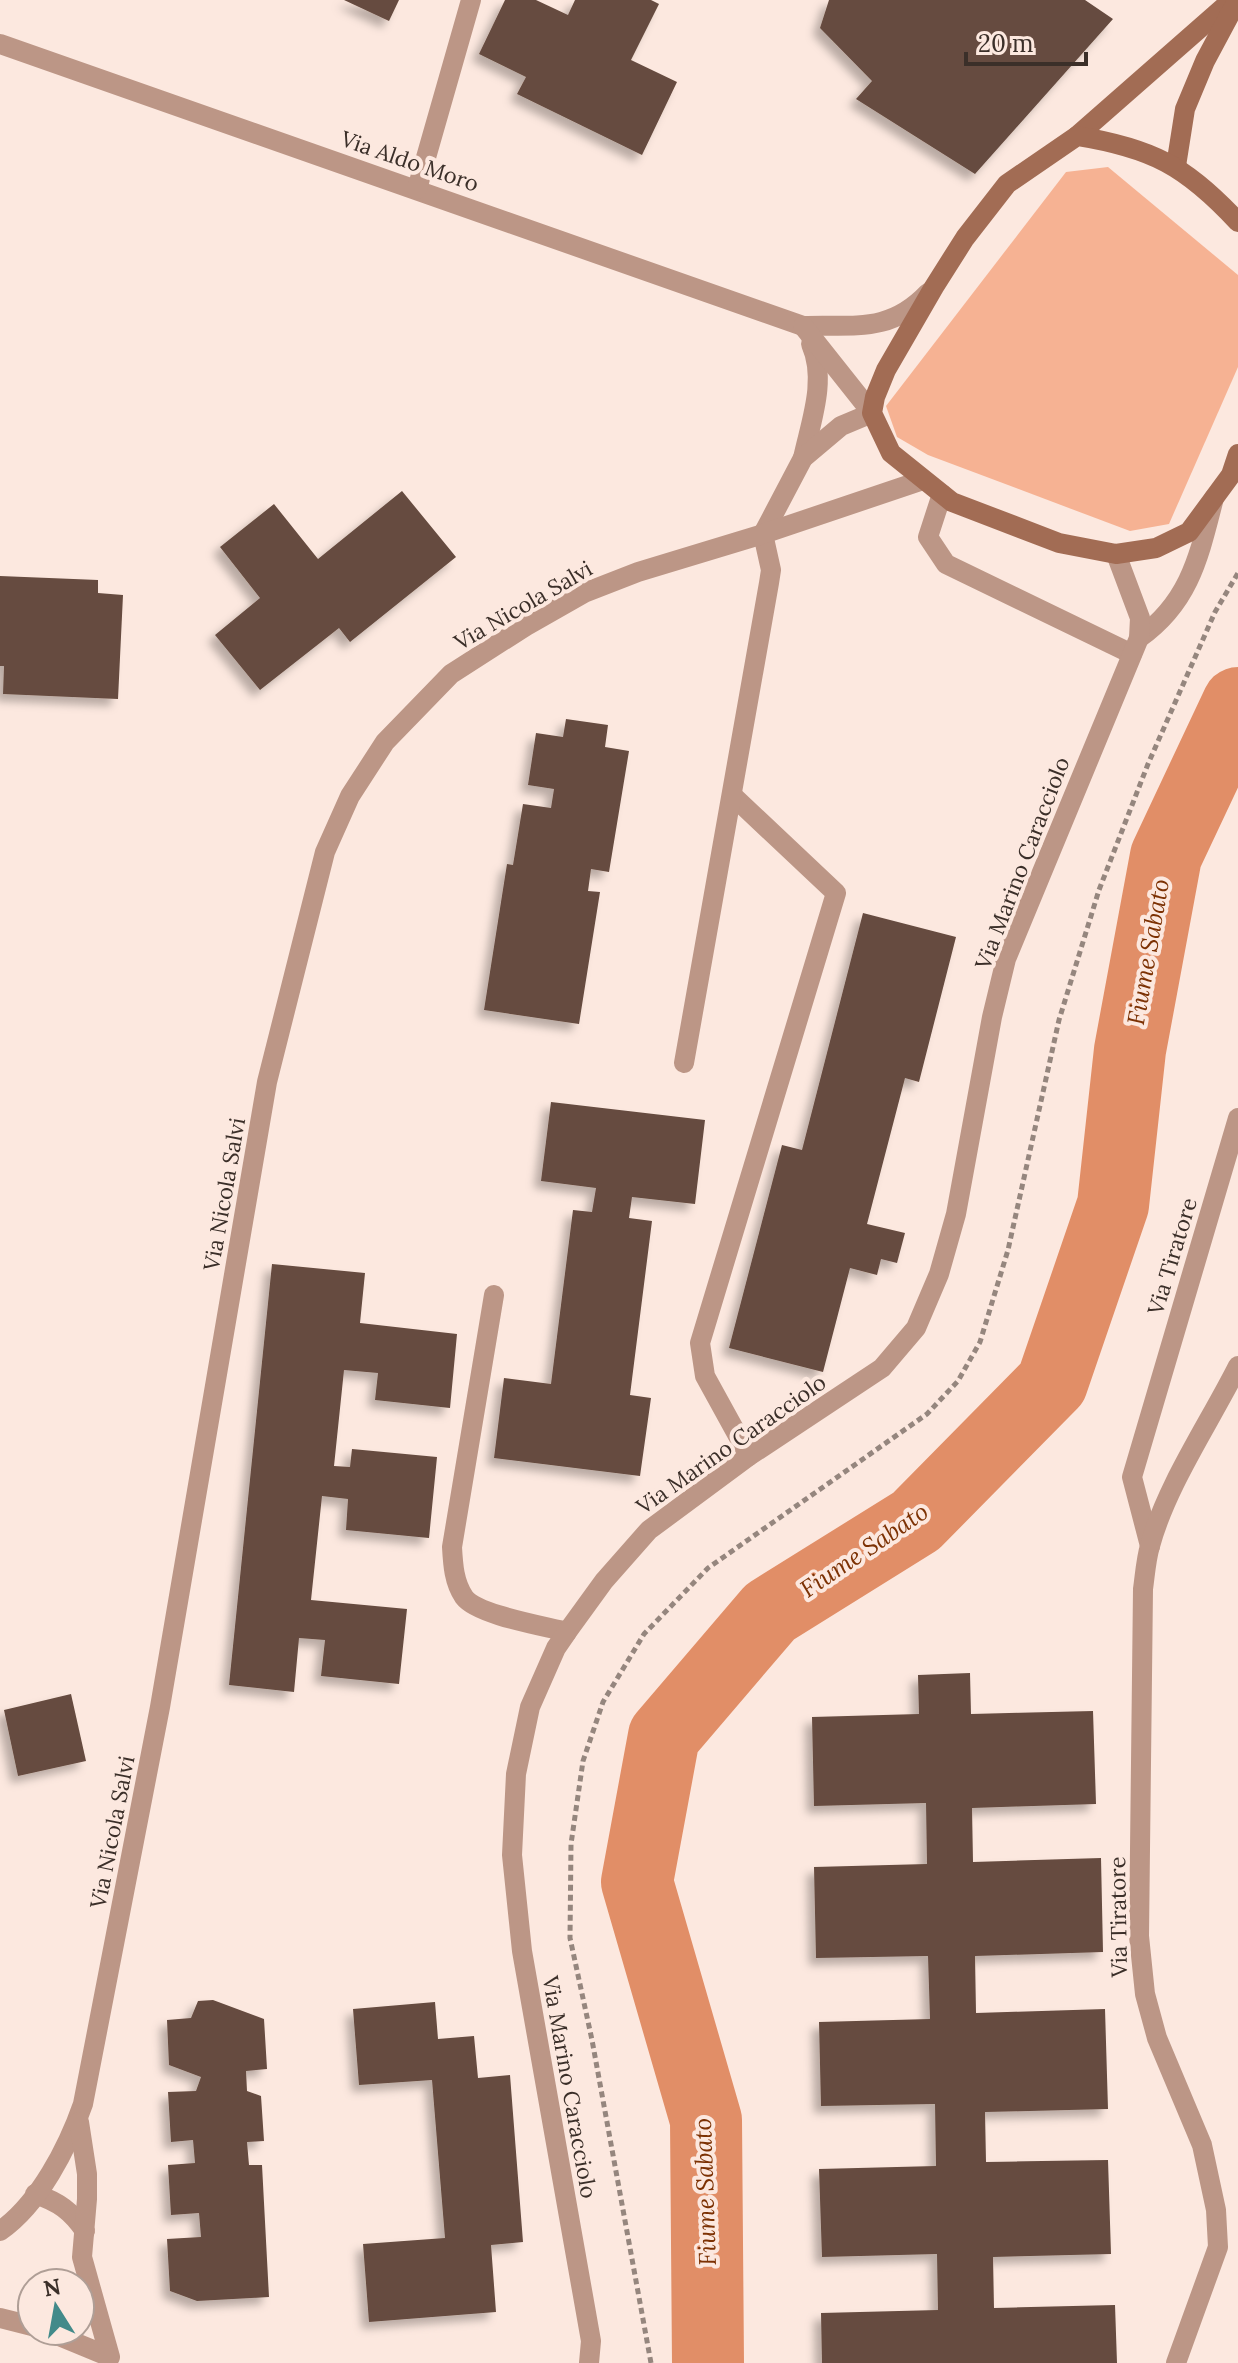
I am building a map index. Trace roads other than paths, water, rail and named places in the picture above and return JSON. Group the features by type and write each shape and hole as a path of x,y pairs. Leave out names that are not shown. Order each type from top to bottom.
{"street":[{"path":"417,189 471,0"},
{"path":"872,413 886,370 934,287 965,238 1007,184 1077,136 1232,0"},
{"path":"1176,166 1185,109 1205,61 1238,0"},
{"name":"Via Aldo Moro","path":"0,44 803,326"},
{"path":"1077,136 1124,144 1176,166 1218,200 1238,222"},
{"path":"803,326 870,326 911,311 934,287"},
{"path":"803,326 872,413 891,453 952,502 1059,543 1116,554 1156,548 1189,532 1231,475 1238,454"},
{"path":"684,1063 771,570 763,534 803,458 819,384 816,356 803,326"},
{"path":"803,458 841,426 872,413"},
{"name":"Via Nicola Salvi","path":"81,2111 160,1707 267,1082 325,852 350,796 385,742 451,674 584,593 638,572 923,480"},
{"path":"942,494 928,537 946,564 1136,646"},
{"path":"1136,646 1179,601 1202,546 1214,498"},
{"path":"1116,554 1140,618 1136,646"},
{"name":"Via Marino Caracciolo","path":"589,2363 591,2341 522,1951 512,1855 516,1774 530,1707 556,1648 604,1581 649,1530 749,1456 882,1368 916,1328 939,1274 956,1214 992,1017 1006,959 1136,646"},
{"path":"732,795 836,893 700,1343 705,1376 749,1456"},
{"name":"Via Tiratore","path":"1150,1546 1132,1477 1238,1118"},
{"path":"494,1295 452,1547 454,1577 465,1599 491,1613 567,1632"},
{"name":"Via Tiratore","path":"1176,2363 1218,2247 1216,2210 1202,2145 1157,2038 1143,1979 1139,1936 1143,1589 1150,1546 1175,1483 1238,1366"},
{"path":"0,2231 35,2194 70,2142 81,2111"},
{"path":"81,2111 87,2174 82,2257 114,2360"},
{"path":"35,2194 57,2201 73,2214 85,2231"},
{"path":"84,2347 114,2360"}],"waterway":[{"name":"Fiume Sabato","path":"708,2363 706,2120 637,1882 664,1736 770,1612 916,1521 1052,1383 1113,1205 1130,1050 1166,856 1238,703"}]}
